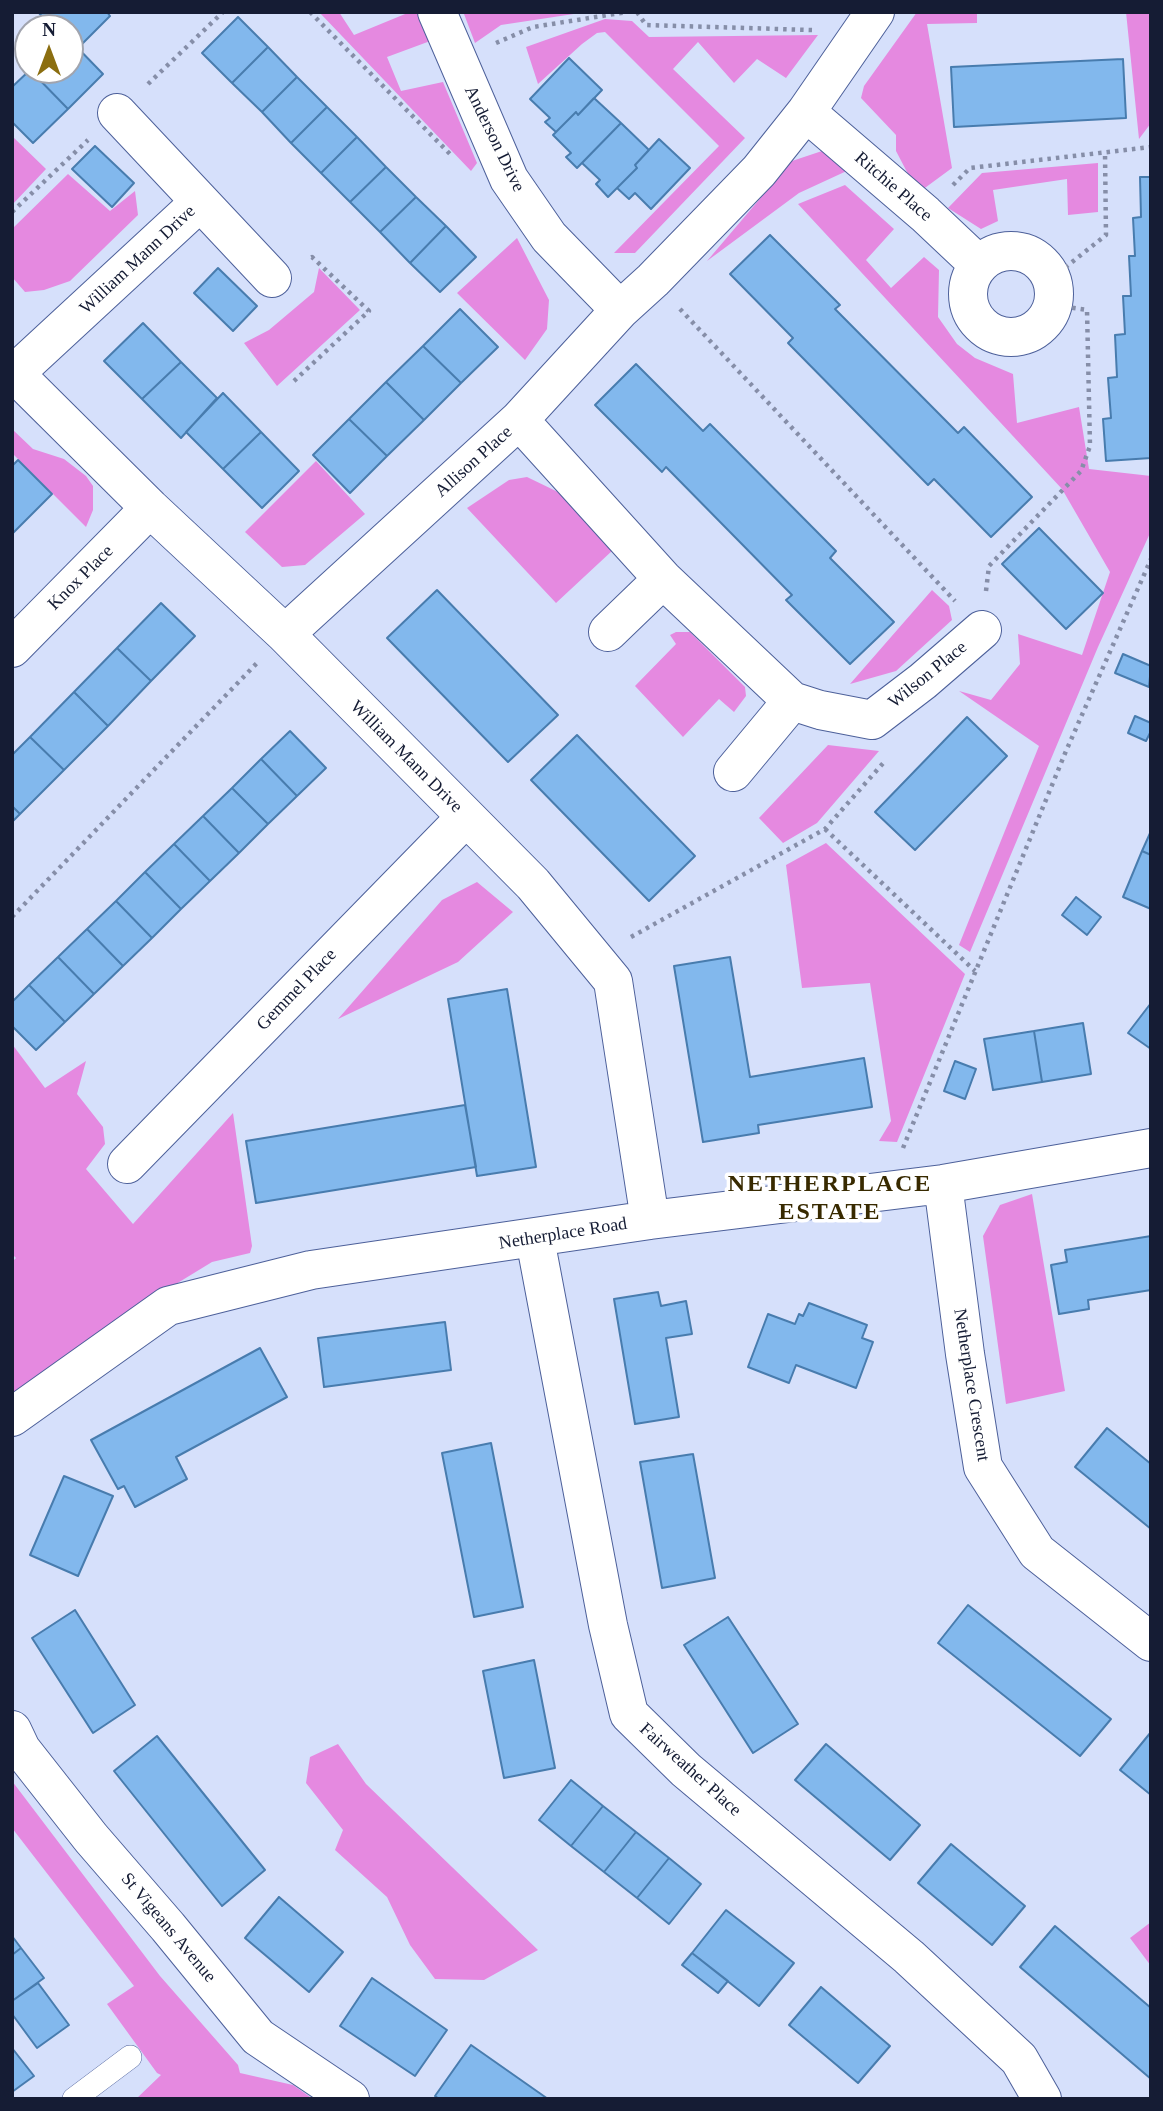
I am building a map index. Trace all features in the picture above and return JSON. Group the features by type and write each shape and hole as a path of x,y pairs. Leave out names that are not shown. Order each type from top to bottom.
{"street":[{"name":"Anderson Drive","path":"437,12 509,179 549,237 620,310"},
{"name":"Allison Place","path":"285,634 519,420 620,310 760,171 806,112 868,22"},
{"name":"Ritchie Place","path":"806,112 925,214 978,264"},
{"name":"William Mann Drive","path":"117,113 272,278"},
{"name":"William Mann Drive","path":"200,202 13,373 150,508 285,634 533,884 612,981 650,1220"},
{"path":"1004,250 1033,256 1045,265 1053,292 1048,317 1038,328 1026,335 1011,338 984,329 974,318 967,290 978,264 990,255 1004,250"},
{"name":"Wilson Place","path":"519,420 663,579 792,701 820,710 872,720 923,681 982,630"},
{"name":"Knox Place","path":"12,648 150,508"},
{"path":"608,632 663,579"},
{"path":"733,772 792,701"},
{"name":"Gemmel Place","path":"128,1164 466,817"},
{"name":"Netherplace Road","path":"12,1417 168,1306 311,1270 650,1220 943,1184 1151,1148"},
{"name":"Netherplace Crescent","path":"943,1184 983,1467 1038,1552 1151,1642"},
{"name":"Fairweather Place","path":"535,1239 608,1625 629,1714 687,1770 909,1957 999,2040 1019,2059 1042,2099"},
{"name":"St Vigeans Avenue","path":"12,1730 21,1749 90,1838 168,1927 258,2037 351,2099"}],"lane":[{"path":"74,2099 130,2057"}],"path":[{"path":"310,12 456,160"},
{"path":"457,59 533,27 627,12"},
{"path":"637,12 646,25 868,22"},
{"path":"925,214 970,167 1151,147"},
{"path":"982,630 989,566 1081,471 1090,446 1087,310 1053,292 1105,235 1105,153"},
{"path":"272,278 312,257 369,311 294,381"},
{"path":"653,280 982,630"},
{"path":"885,1192 1066,751 1151,559"},
{"path":"12,917 285,634"},
{"path":"594,958 825,829 901,743 885,710"},
{"path":"825,829 975,971"}],"shaded area":[{"path":"319,12 339,12 354,35 410,12 423,12 433,40 387,57 401,91 443,82 477,163 471,171"},
{"path":"587,12 501,25 475,43 464,14"},
{"path":"917,12 977,12 977,23 927,24 952,168 918,193 896,151 896,135 861,98 864,86"},
{"path":"1126,12 1151,12 1151,123 1139,139"},
{"path":"605,19 632,21 649,37 818,35 786,78 757,59 734,83 698,42 673,69 745,138 635,253 614,253 719,146 605,32 597,33 582,44 538,84 526,47"},
{"path":"12,136 46,169 12,205"},
{"path":"825,150 851,169 799,193 707,261 792,161"},
{"path":"1098,163 1098,212 1068,215 1067,179 993,190 998,221 981,229 948,208 982,173"},
{"path":"68,174 110,211 135,191 138,215 70,281 44,290 25,292 12,277 12,229"},
{"path":"845,185 894,229 866,260 891,288 924,257 939,270 938,317 957,344 975,358 1013,374 1017,423 1079,407 1089,469 1151,476 1151,531 1098,647 970,952 959,945 1039,746 959,691 991,700 1020,664 1018,634 1082,655 1110,572 1062,489 798,204"},
{"path":"517,238 549,300 547,329 525,360 457,293"},
{"path":"319,268 360,310 277,386 244,343 269,330 314,292"},
{"path":"12,429 33,449 64,459 86,476 93,486 93,510 86,527 12,453"},
{"path":"316,461 365,514 305,565 282,567 245,532"},
{"path":"527,477 558,492 613,550 556,603 467,508 509,480"},
{"path":"932,590 949,606 952,620 896,671 850,684"},
{"path":"690,632 745,687 746,696 734,712 719,699 683,737 635,686 676,644 670,635"},
{"path":"828,745 879,751 817,823 783,843 759,818"},
{"path":"826,843 965,974 897,1142 879,1141 891,1121 870,983 802,988 786,865"},
{"path":"477,882 513,912 458,962 338,1019 442,900"},
{"path":"12,1044 45,1088 86,1061 77,1094 103,1127 105,1144 86,1169 133,1224 233,1113 252,1246 250,1253 212,1262 158,1295 12,1395 12,1262 16,1258 12,1254"},
{"path":"1032,1194 1065,1391 1006,1404 983,1236 1000,1205"},
{"path":"338,1744 366,1784 538,1950 484,1980 435,1979 410,1945 387,1897 335,1850 343,1830 306,1783 310,1757"},
{"path":"12,1781 160,1976 238,2065 240,2073 293,2085 313,2099 136,2099 161,2075 107,2004 134,1986 12,1828"},
{"path":"1151,1922 1151,1966 1130,1938"}],"building":[{"path":"38,12 107,12 110,16 84,42 84,14"},
{"path":"238,17 268,47 232,83 202,53"},
{"path":"268,47 297,77 262,112 232,83"},
{"path":"84,54 103,74 68,109 44,84 84,84"},
{"path":"569,58 602,90 578,115 576,112 556,132 545,122 550,118 530,99"},
{"path":"1123,59 1126,118 954,127 951,67"},
{"path":"297,77 327,107 291,143 262,112"},
{"path":"15,84 44,84 68,109 33,143 12,122 12,87"},
{"path":"594,98 621,123 577,168 566,157 571,153 553,135"},
{"path":"327,107 357,137 321,173 291,143"},
{"path":"621,123 649,150 635,165 637,168 608,197 596,184 600,180 582,163"},
{"path":"357,137 386,167 350,202 321,173"},
{"path":"659,139 690,168 651,209 635,193 629,199 617,188 637,168 635,165"},
{"path":"95,146 134,183 112,207 72,169"},
{"path":"386,167 416,197 380,232 350,202"},
{"path":"1140,177 1151,177 1151,458 1106,461 1103,419 1111,418 1108,378 1117,377 1115,335 1125,334 1123,296 1131,296 1129,256 1135,256 1133,218 1141,217"},
{"path":"416,197 446,226 410,263 380,232"},
{"path":"446,226 476,257 440,292 410,263"},
{"path":"770,235 840,305 835,309 958,433 964,427 1032,497 991,537 934,479 928,485 788,343 793,338 730,274"},
{"path":"218,268 257,306 233,331 194,293"},
{"path":"460,309 498,347 461,383 423,346"},
{"path":"143,323 181,362 142,399 104,361"},
{"path":"423,346 461,383 424,420 386,382"},
{"path":"181,362 217,398 181,438 142,399"},
{"path":"636,364 703,431 710,424 836,551 830,558 894,622 850,664 786,600 792,595 666,467 662,472 595,405"},
{"path":"386,382 424,420 387,456 349,419"},
{"path":"223,393 261,432 223,469 186,432"},
{"path":"349,419 387,456 350,493 313,455"},
{"path":"261,432 299,471 262,508 223,469"},
{"path":"18,460 52,494 12,534 12,466"},
{"path":"1039,528 1103,593 1066,629 1002,564"},
{"path":"437,590 558,715 508,762 387,638"},
{"path":"161,603 195,636 151,681 117,648"},
{"path":"117,648 151,681 108,726 74,692"},
{"path":"1123,654 1151,666 1149,687 1115,673"},
{"path":"74,692 108,726 64,770 30,737"},
{"path":"1135,716 1151,723 1151,731 1146,741 1128,733"},
{"path":"967,717 1007,756 915,850 875,812"},
{"path":"290,731 326,768 297,796 261,759"},
{"path":"577,735 695,856 649,901 531,780"},
{"path":"30,737 64,770 20,814 12,806 12,755"},
{"path":"261,759 297,796 268,824 232,788"},
{"path":"232,788 268,824 239,853 203,816"},
{"path":"12,806 20,814 12,822"},
{"path":"203,816 239,853 210,881 174,844"},
{"path":"1151,831 1151,855 1142,851"},
{"path":"174,844 210,881 181,909 145,872"},
{"path":"1142,851 1151,855 1151,909 1123,897"},
{"path":"145,872 181,909 152,938 116,901"},
{"path":"1076,897 1101,917 1087,935 1062,915"},
{"path":"116,901 152,938 123,966 87,929"},
{"path":"87,929 123,966 94,994 58,957"},
{"path":"58,957 94,994 65,1022 29,985"},
{"path":"730,957 750,1077 864,1058 872,1107 758,1125 759,1133 703,1142 674,966"},
{"path":"29,985 65,1022 36,1050 12,1026 12,1002"},
{"path":"507,989 536,1167 477,1176 448,999"},
{"path":"1151,1003 1151,1049 1128,1033"},
{"path":"1083,1023 1091,1074 1042,1082 1034,1031"},
{"path":"1034,1031 1042,1082 993,1090 984,1039"},
{"path":"955,1061 976,1069 965,1099 944,1091"},
{"path":"465,1105 476,1167 256,1203 246,1141"},
{"path":"1151,1236 1151,1290 1088,1300 1089,1309 1059,1314 1051,1265 1067,1262 1065,1250"},
{"path":"658,1292 661,1306 686,1301 692,1334 666,1338 679,1417 635,1424 614,1299"},
{"path":"809,1303 867,1325 862,1338 873,1342 856,1388 796,1365 789,1383 748,1367 768,1314 795,1324 799,1314 803,1316"},
{"path":"445,1322 451,1370 324,1387 318,1338"},
{"path":"260,1348 287,1397 176,1457 187,1479 135,1507 124,1486 118,1489 91,1440"},
{"path":"1107,1428 1151,1464 1151,1529 1075,1467"},
{"path":"491,1443 523,1607 474,1617 442,1453"},
{"path":"693,1454 715,1578 662,1588 640,1462"},
{"path":"64,1476 113,1496 78,1576 30,1555"},
{"path":"968,1605 1111,1719 1080,1756 938,1643"},
{"path":"75,1610 135,1705 93,1733 32,1638"},
{"path":"728,1617 798,1724 753,1753 684,1645"},
{"path":"534,1660 555,1768 504,1778 483,1671"},
{"path":"1151,1732 1151,1795 1120,1770"},
{"path":"157,1736 265,1870 222,1906 114,1771"},
{"path":"826,1744 920,1825 890,1860 795,1780"},
{"path":"571,1780 603,1806 571,1846 539,1820"},
{"path":"603,1806 636,1832 604,1872 571,1846"},
{"path":"636,1832 669,1858 637,1898 604,1872"},
{"path":"951,1844 1025,1906 992,1945 918,1883"},
{"path":"669,1858 701,1884 669,1924 637,1898"},
{"path":"279,1897 343,1952 309,1992 245,1938"},
{"path":"726,1910 794,1963 759,2006 692,1953"},
{"path":"1055,1926 1151,2008 1151,2079 1020,1967"},
{"path":"12,1936 21,1948 12,1955"},
{"path":"21,1948 44,1978 12,2001 12,1955"},
{"path":"692,1953 728,1981 718,1993 682,1965"},
{"path":"372,1978 447,2030 415,2076 340,2026"},
{"path":"38,1983 69,2025 37,2048 12,2014 12,2001"},
{"path":"821,1987 890,2046 858,2083 789,2025"},
{"path":"471,2045 548,2099 439,2099 435,2096"},
{"path":"12,2048 34,2076 12,2092"}],"district":[{"name":"NETHERPLACE ESTATE","path":"830,1199"}]}
